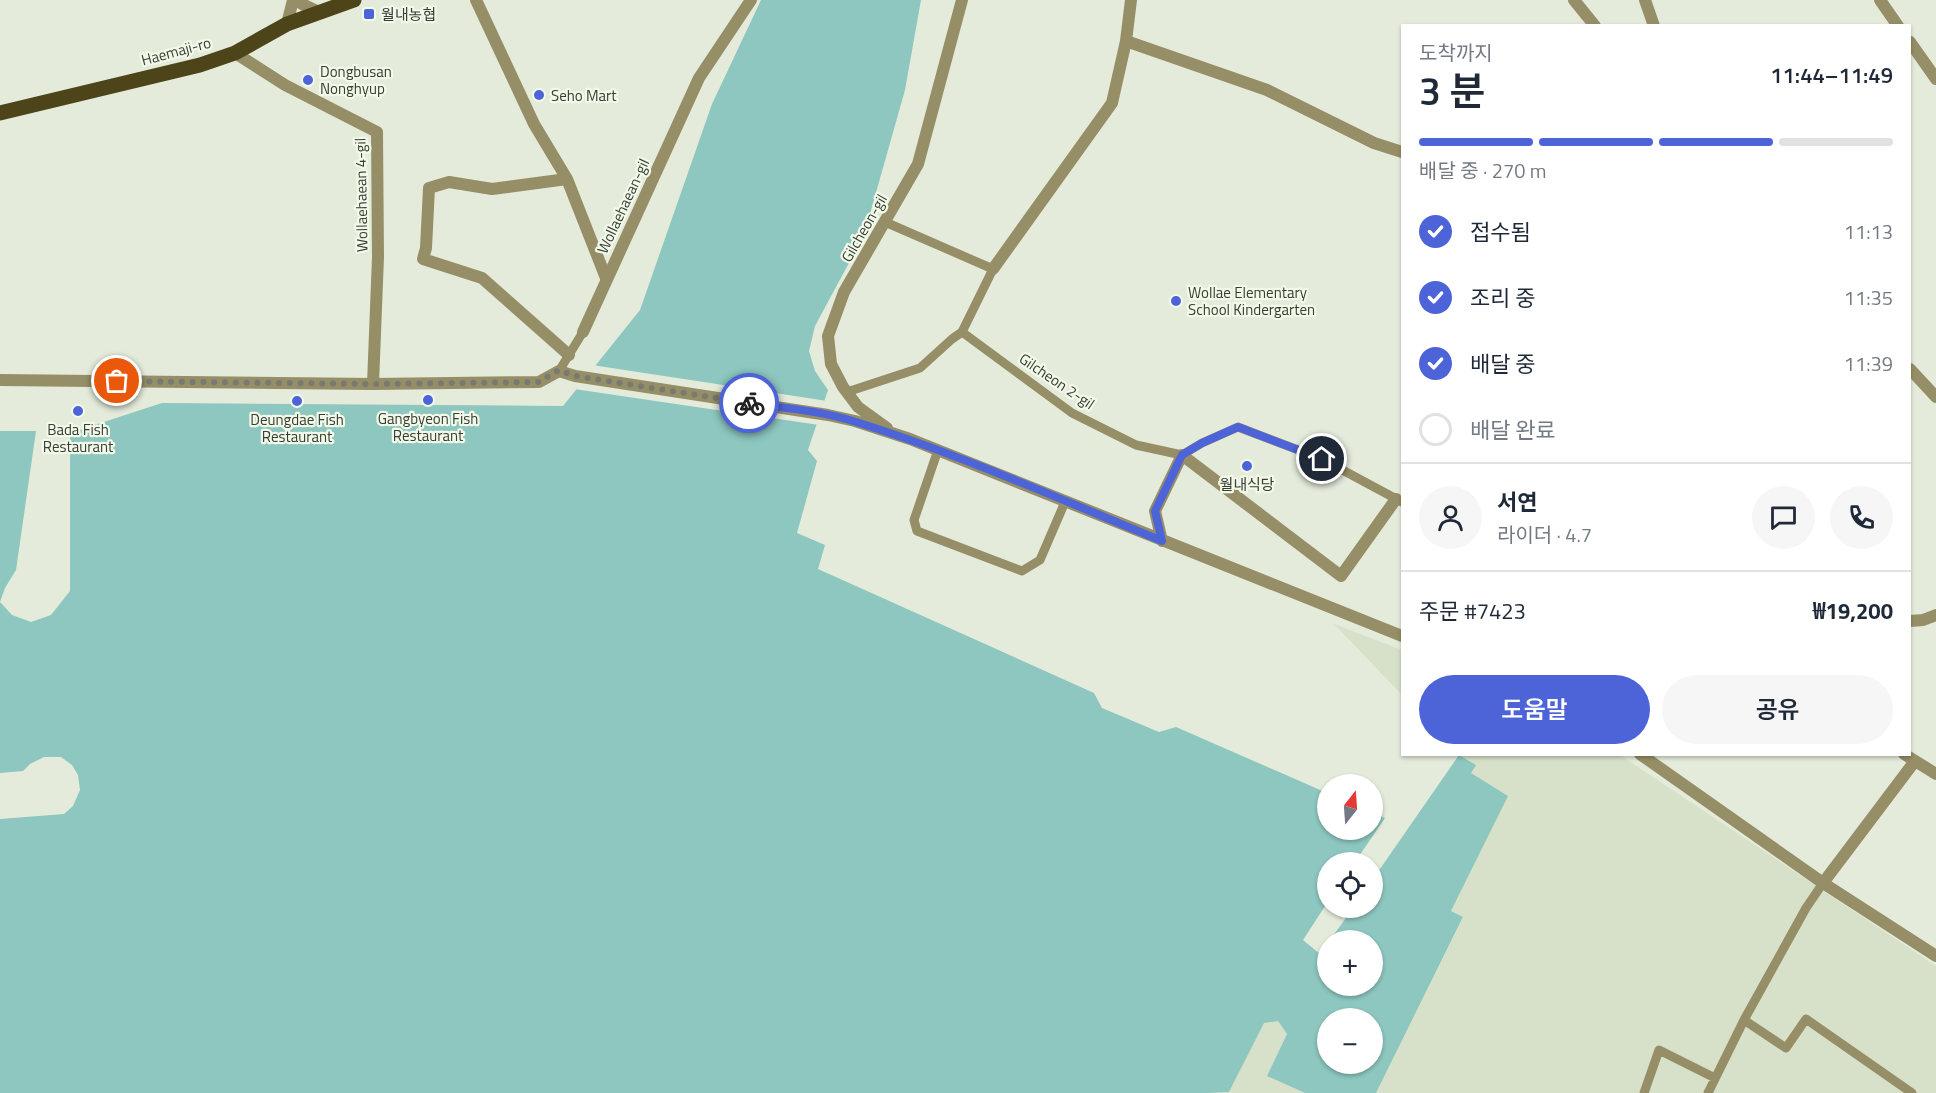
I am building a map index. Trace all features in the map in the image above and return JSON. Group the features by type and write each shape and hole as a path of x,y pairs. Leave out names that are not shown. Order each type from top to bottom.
{"main road":[{"name":"Haemaji-ro","path":"0,112 200,65 235,53 287,24 354,0"}],"street":[{"path":"287,24 293,0"},
{"path":"301,0 302,4 321,13"},
{"name":"Wollaehaean-gil","path":"476,0 534,124 567,179 606,278"},
{"name":"Wollaehaean-gil","path":"606,278 699,78 751,0"},
{"name":"Gilcheon-gil","path":"910,439 882,425 858,407 831,364 828,336 844,292 918,164 962,0"},
{"path":"993,269 1112,103 1126,41 1131,0"},
{"path":"1574,0 1593,24"},
{"path":"1646,0 1653,24"},
{"path":"1880,0 1897,24"},
{"path":"1126,41 1268,90 1374,143 1401,152"},
{"path":"1911,43 1936,79"},
{"name":"Wollaehaean 4-gil","path":"235,53 285,85 377,132 378,257 373,384"},
{"path":"567,179 492,189 449,182 429,188 427,239 423,259 482,278 569,355"},
{"path":"583,332 606,278"},
{"path":"0,380 373,384 539,382 559,370 575,376 828,415 855,421 910,439 1401,636"},
{"path":"1911,370 1936,398"},
{"path":"1162,541 1155,511 1182,455 1341,576 1399,501"},
{"path":"1911,621 1923,620 1936,615"},
{"path":"1643,756 1823,883 1936,956"},
{"path":"1907,756 1936,774"},
{"path":"1823,883 1915,761"}],"lane":[{"path":"847,392 920,368 963,332 993,269 885,222"},
{"path":"559,370 583,332"},
{"name":"Gilcheon 2-gil","path":"963,332 1072,413 1136,445 1182,455"},
{"path":"1182,455 1238,427 1322,459 1399,501"},
{"path":"938,450 914,520 917,531 1022,571 1040,560 1065,502"},
{"path":"1708,1093 1744,1020 1806,908 1823,883"},
{"path":"1744,1020 1786,1047 1806,1019 1912,1093"},
{"path":"1644,1093 1659,1050 1715,1078"}],"shaded area":[{"path":"1334,624 1401,650 1401,694"},
{"path":"1462,756 1621,756 1936,966 1936,1093 1376,1093 1463,918 1451,911 1507,796 1470,773 1475,765"},
{"path":"1278,1021 1287,1034 1268,1076 1305,1093 1208,1093 1229,1092 1264,1022"}],"water":[{"path":"761,0 921,0 905,90 864,235 815,326 809,351 815,371 828,390 808,450 817,461 797,533 825,545 818,569 1094,693 1102,708 1159,732 1176,727 1317,789 1317,840 1370,840 1362,852 1317,852 1317,918 1303,940 1317,952 1317,996 1383,996 1383,930 1337,930 1346,918 1383,918 1383,865 1458,756 1476,765 1471,773 1508,796 1451,911 1463,917 1376,1093 1305,1093 1267,1076 1287,1034 1278,1021 1264,1023 1229,1092 0,1093 0,819 64,814 73,806 80,790 78,775 72,765 61,757 44,757 30,764 23,771 0,773 0,602 12,615 31,622 51,615 70,591 70,433 162,403 563,406 640,310 712,104"},
{"path":"0,431 36,431 16,570 0,602"}],"pier":[{"path":"592,365 827,401 819,425 574,389"}],"way so far":[{"path":"117,381 373,384 539,382 559,370 575,376 749,403"}],"place":[{"name":"월내농협","path":"369,14"},
{"name":"Dongbusan Nonghyup","path":"308,80"},
{"name":"Seho Mart","path":"539,95"},
{"name":"Wollae Elementary School Kindergarten","path":"1176,301"},
{"name":"Gangbyeon Fish Restaurant","path":"428,400"},
{"name":"Deungdae Fish Restaurant","path":"297,401"},
{"name":"Bada Fish Restaurant","path":"78,411"},
{"name":"월내식당","path":"1247,466"}],"route":[{"path":"749,403 855,421 910,439 1162,541 1155,511 1182,455 1202,443 1238,427 1322,459"}]}
